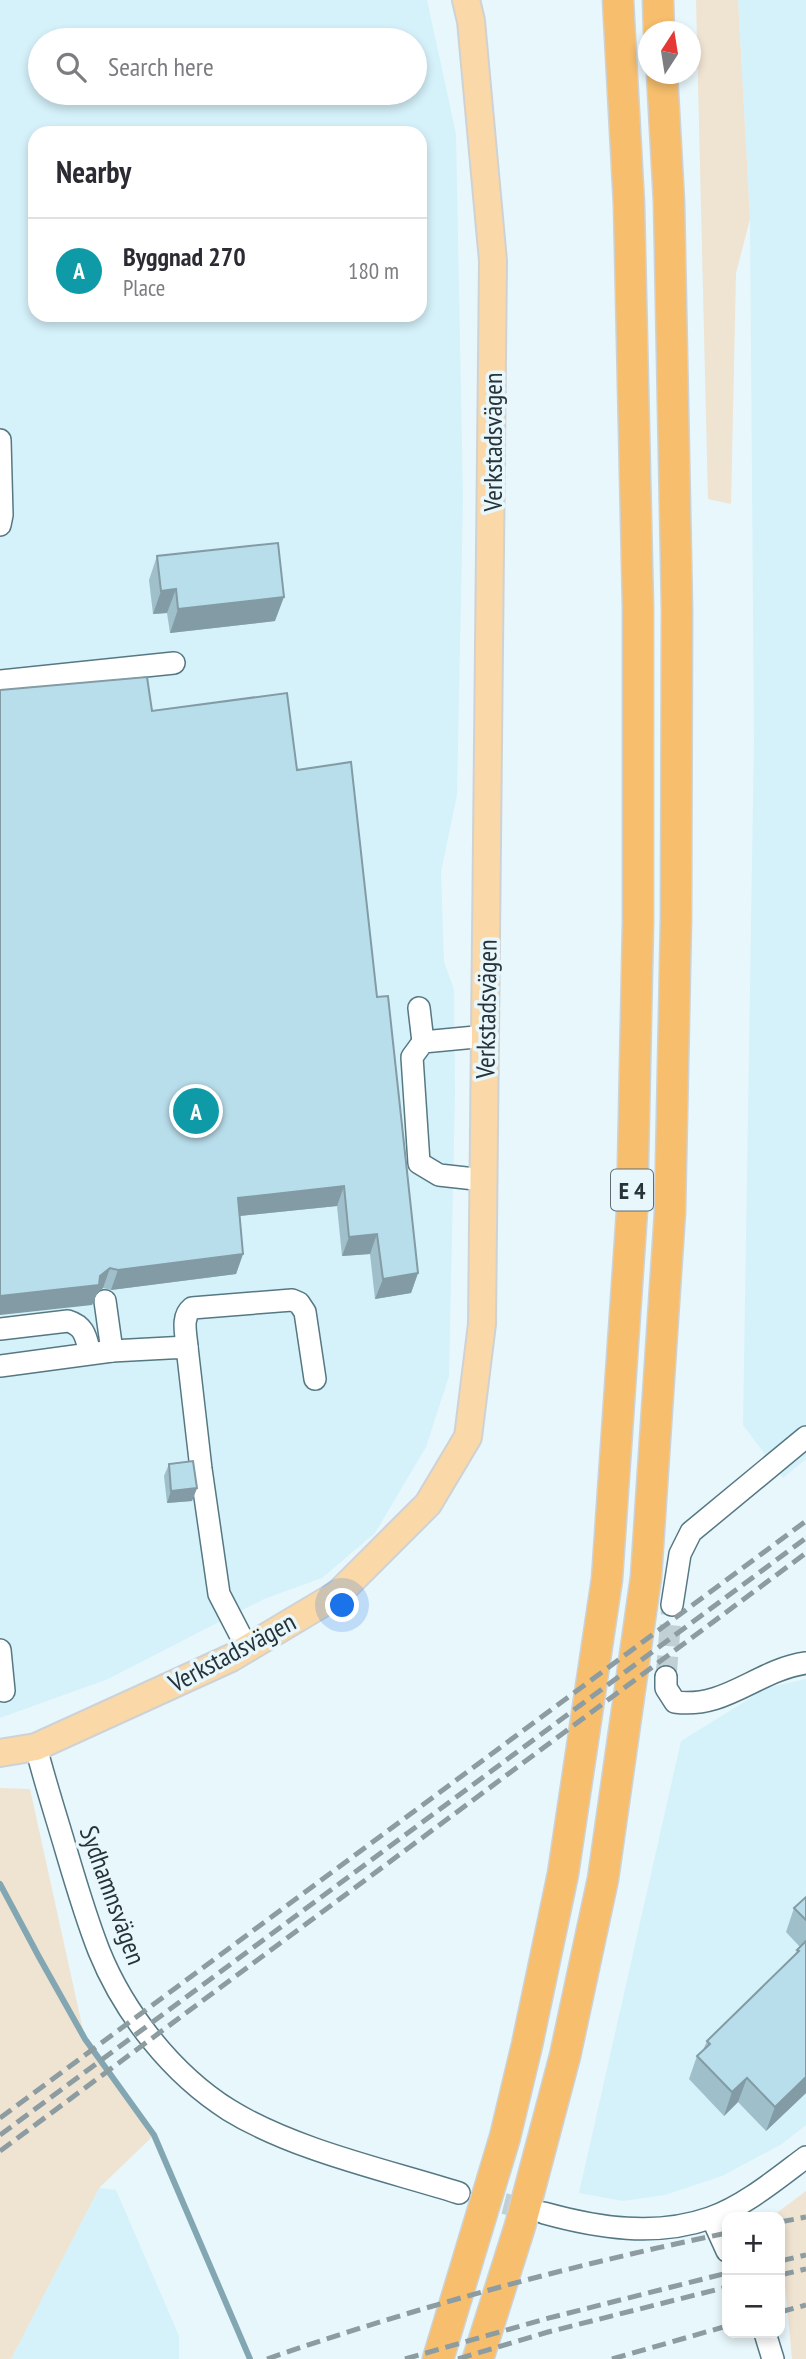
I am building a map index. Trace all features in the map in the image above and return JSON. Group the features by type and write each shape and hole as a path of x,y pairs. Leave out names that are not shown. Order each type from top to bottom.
{"highway":[{"name":"E 4","path":"438,2359 498,2163 527,2045 564,1874 607,1579 632,1211 638,922 638,608 630,219 618,0"},
{"path":"657,0 658,21"},
{"name":"E 4","path":"478,2359 520,2227 565,2056 603,1879 646,1577 670,1213 676,919 677,610 669,202 663,84"}],"main road":[{"name":"Verkstadsvägen","path":"0,1753 36,1747 231,1658 338,1594 428,1504 468,1437 482,1324 493,261 471,21 466,0"}],"street":[{"path":"0,440 0,525"},
{"path":"0,681 174,663"},
{"path":"418,1008 423,1042 412,1057 419,1163 439,1175 484,1180"},
{"path":"423,1042 486,1036"},
{"path":"247,1648 219,1594 187,1347 187,1312 192,1308 292,1300 299,1303 305,1312 315,1379"},
{"path":"105,1301 113,1350"},
{"path":"0,1329 68,1321 83,1329 90,1353"},
{"path":"0,1367 113,1350 187,1347"},
{"path":"672,1605 680,1554 691,1532 806,1437"},
{"path":"0,1650 4,1691"},
{"path":"666,1677 666,1688 674,1702 694,1704 718,1698 788,1666 806,1663"},
{"name":"Sydhamnsvägen","path":"36,1747 78,1889 100,1952 117,1987 138,2020 180,2072 202,2092 231,2111 272,2131 321,2150 459,2193"},
{"path":"544,2213 580,2223 638,2229 661,2228 712,2218 762,2191 806,2157"},
{"path":"712,2218 722,2240"},
{"path":"767,2338 774,2359"}],"shaded area":[{"path":"0,0 427,0 456,134 463,498 457,795 441,872 444,962 454,989 455,1093 449,1376 426,1447 375,1533 322,1578 264,1599 108,1679 0,1718"},
{"path":"696,0 738,0 750,219 736,273 731,504 708,499 698,84 701,84 701,21 697,21"},
{"path":"738,0 806,0 806,1459 783,1478 743,1425 754,739 750,219"},
{"path":"806,1679 806,2125 782,2144 722,2176 665,2195 623,2201 579,2193 681,1741 767,1688"},
{"path":"0,1788 30,1789 85,2039 154,2135 99,2188 11,2359 0,2359"},
{"path":"99,2188 116,2190 179,2336 179,2359 11,2359"},
{"path":"806,2191 806,2359 792,2359 785,2286 785,2212 778,2212"}],"building":[{"path":"278,543 284,597 178,609 176,589 161,591 157,556"},
{"path":"147,677 152,711 287,693 297,770 351,762 377,997 388,996 418,1273 383,1279 377,1234 349,1237 344,1186 238,1198 243,1254 118,1270 110,1268 100,1276 99,1285 0,1296 0,690"},
{"path":"193,1461 197,1488 171,1491 169,1464"},
{"path":"806,1897 806,1920 794,1908"},
{"path":"806,1941 806,2077 775,2107 747,2078 732,2092 697,2056 710,2044 707,2041"}],"waterway":[{"path":"0,1884 85,2039 154,2135 250,2359"}],"tunnel":[{"path":"666,1677 672,1605"},
{"path":"474,2196 538,2212"}],"railway":[{"path":"0,2118 806,1521"},
{"path":"0,2135 806,1538"},
{"path":"0,2151 806,1553"},
{"path":"785,2221 806,2217"},
{"path":"267,2359 495,2288 722,2234"},
{"path":"785,2260 806,2255"},
{"path":"785,2274 806,2269"},
{"path":"405,2359 545,2319 722,2274"},
{"path":"458,2359 548,2332 722,2288"},
{"path":"785,2311 806,2305"},
{"path":"612,2359 722,2327"}],"place":[{"name":"Byggnad 270","path":"196,1111"}]}
